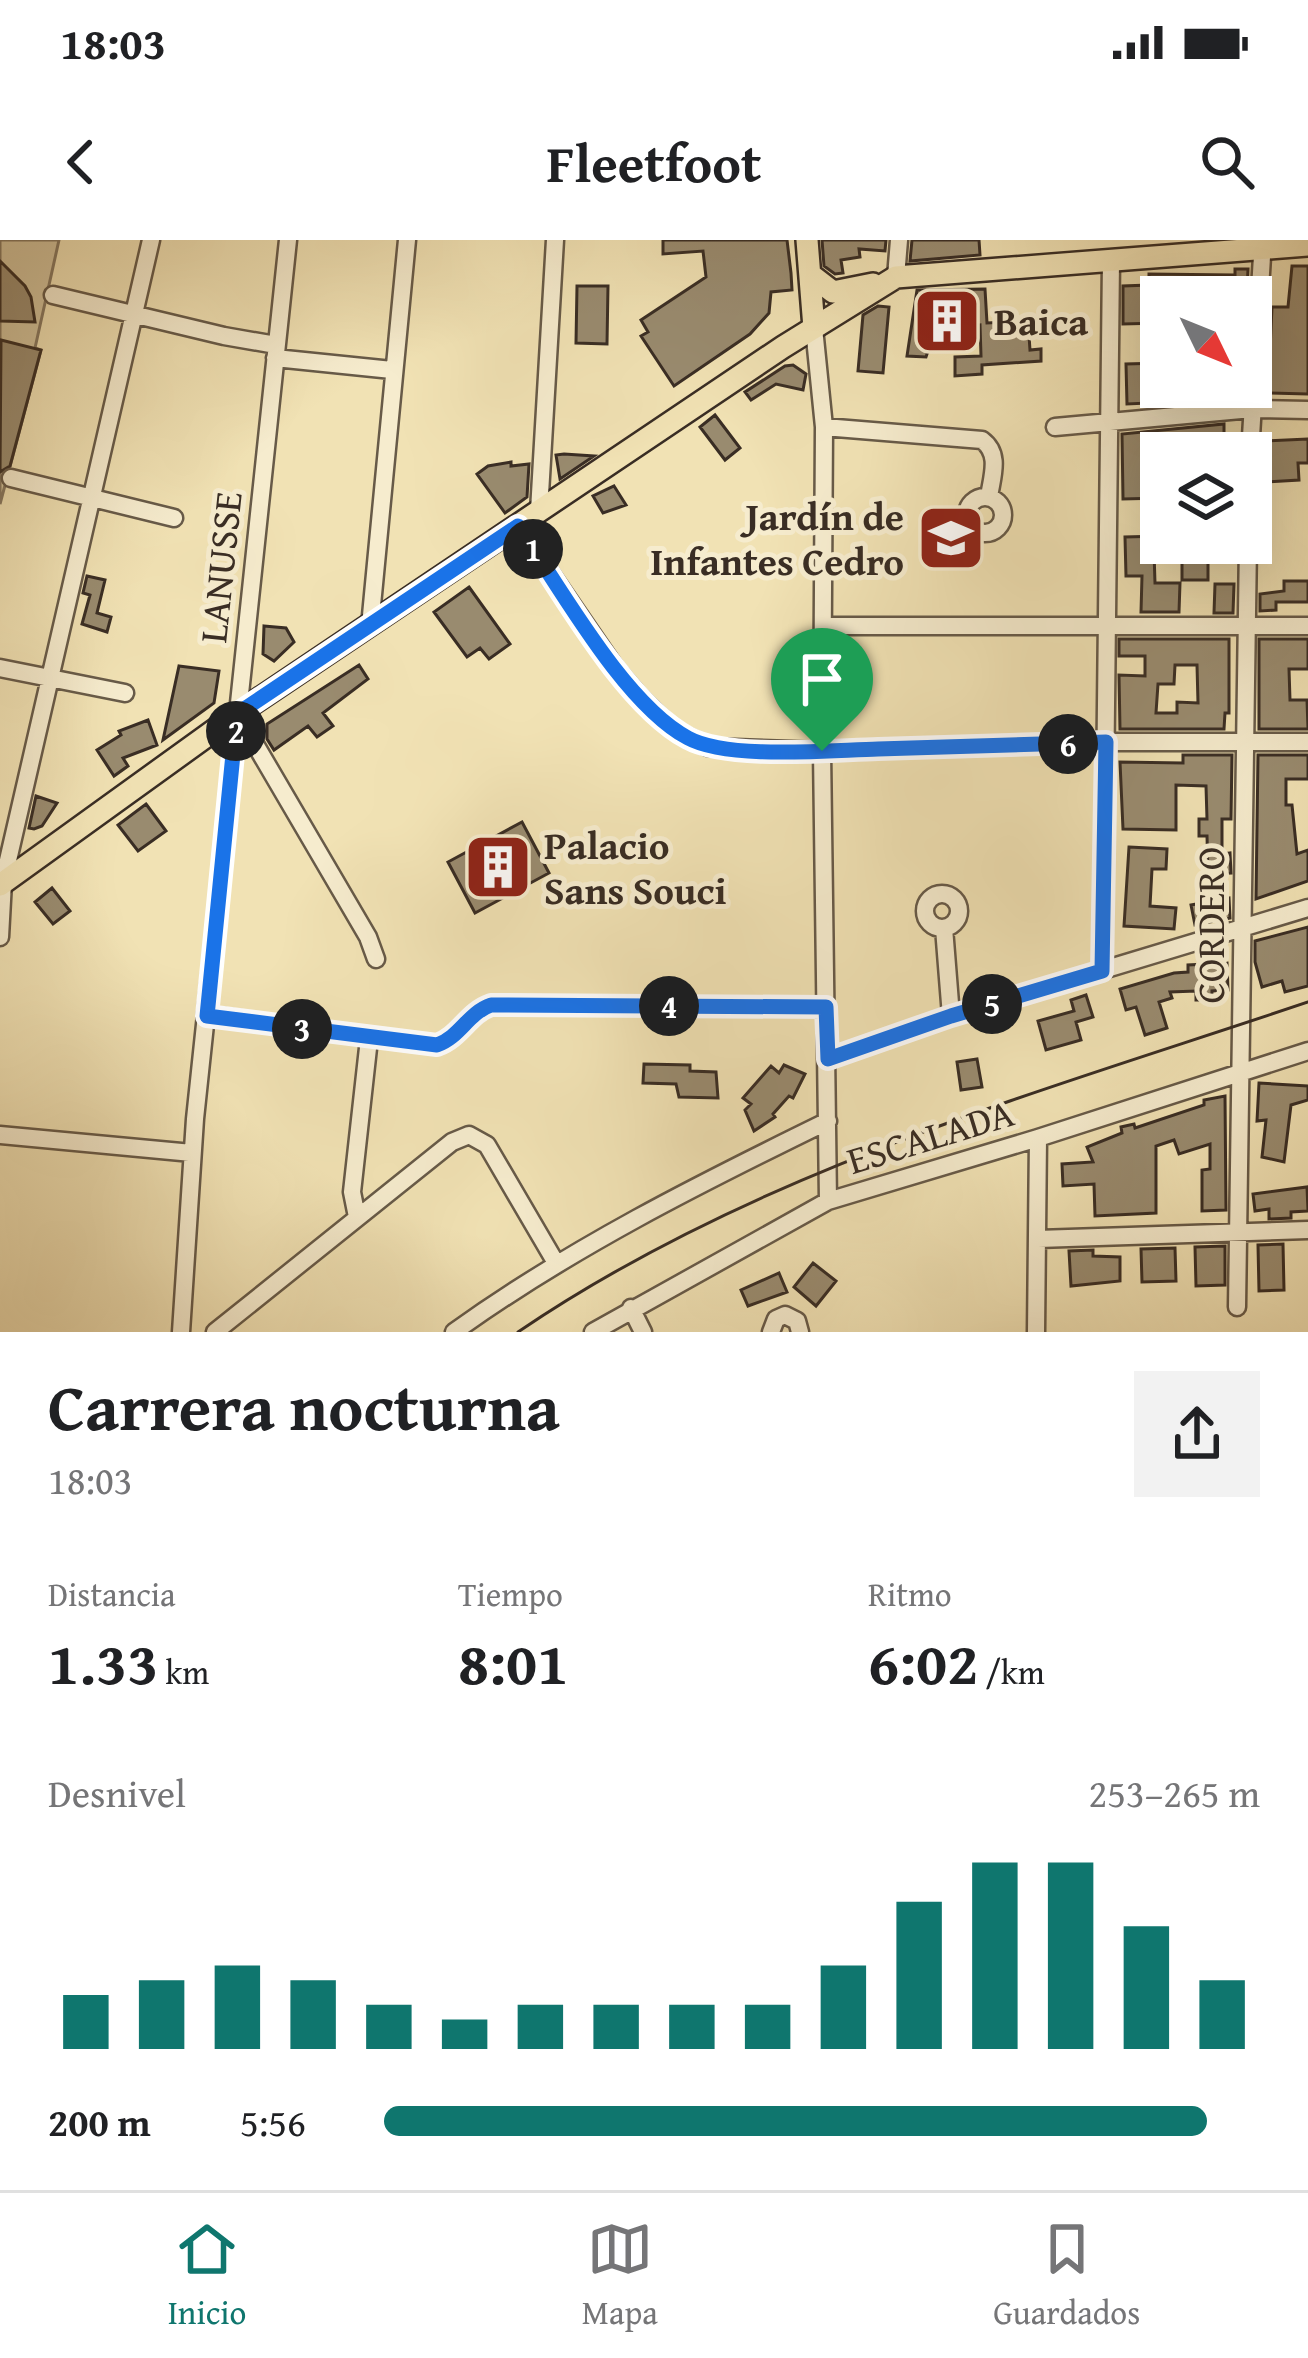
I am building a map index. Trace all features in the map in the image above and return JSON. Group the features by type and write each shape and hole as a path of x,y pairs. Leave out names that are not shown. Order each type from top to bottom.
{"main road":[{"path":"807,240 814,328"},
{"path":"810,284 844,292 896,277 1096,255 1308,245"},
{"path":"2,884 237,714 783,347 896,277"},
{"path":"783,347 810,284"}],"street":[{"path":"0,938 2,884 152,240"},
{"name":"LANUSSE","path":"181,1326 192,1153 288,240"},
{"path":"370,626 406,240"},
{"path":"539,511 554,240"},
{"path":"896,277 899,240"},
{"path":"1251,432 1263,244"},
{"path":"1096,255 1108,422 1102,971"},
{"path":"53,295 275,351 392,370"},
{"path":"814,328 824,427 822,751 828,1201"},
{"path":"1055,427 1252,409 1308,410"},
{"path":"824,427 982,440 995,457 989,497"},
{"path":"11,478 174,518"},
{"path":"518,526 616,669 674,730 690,740 729,749 822,751 1106,742 1308,742"},
{"name":"CORDERO","path":"1237,1307 1247,564"},
{"path":"825,626 1308,626"},
{"path":"0,668 125,693"},
{"path":"237,714 376,958"},
{"path":"828,1059 951,1016 1308,908"},
{"path":"944,928 951,1016"},
{"path":"207,1016 437,1045 491,1005 826,1007"},
{"path":"357,1217 352,1192 369,1039"},
{"name":"ESCALADA","path":"592,1332 828,1201 1308,1051"},
{"path":"454,1332 556,1263 828,1121"},
{"path":"0,1135 192,1153"},
{"path":"215,1332 452,1142 470,1135 487,1144 556,1263"},
{"path":"1036,1332 1038,1138"},
{"path":"1038,1239 1308,1230"},
{"path":"631,1308 643,1332"},
{"path":"771,1332 776,1319 785,1315 797,1321 800,1332"},
{"path":"163,1332 181,1326"}],"shaded area":[{"path":"0,240 59,240 35,348 41,350 0,504"}],"building":[{"path":"663,240 787,240 791,273 792,290 771,292 769,313 750,334 674,386 641,336 648,332 641,320 706,277 703,251 663,254"},
{"path":"822,240 886,240 885,251 859,249 860,257 841,260 843,273 835,274 824,266"},
{"path":"912,240 979,240 980,255 910,261"},
{"path":"0,261 25,286 35,322 0,321"},
{"path":"1292,266 1308,266 1308,394 1272,393 1272,307 1288,307"},
{"path":"1235,269 1248,269 1248,276 1149,274 1235,275"},
{"path":"1140,285 1140,324 1123,324 1123,286"},
{"path":"577,286 608,286 607,344 576,343"},
{"path":"985,289 987,323 1028,321 1030,350 1041,349 1041,361 982,365 982,374 955,376 955,357 981,356 980,325 949,329 946,345 930,345 926,357 907,356 917,290"},
{"path":"878,306 889,307 883,373 858,371 863,315"},
{"path":"1,340 41,350 10,466 0,472"},
{"path":"1126,364 1140,364 1140,403 1127,404"},
{"path":"793,365 806,374 803,390 776,384 751,400 745,392 785,366"},
{"path":"715,415 740,448 725,460 700,427"},
{"path":"1224,424 1224,432 1142,432"},
{"path":"1140,432 1140,499 1123,499 1122,434"},
{"path":"1308,439 1308,463 1298,463 1299,480 1272,482 1272,441"},
{"path":"556,455 594,456 560,479"},
{"path":"511,462 511,466 529,464 527,497 505,513 477,474 488,466"},
{"path":"614,486 626,505 603,513 593,496"},
{"path":"1125,537 1140,537 1140,564 1154,564 1155,583 1180,583 1179,612 1141,612 1142,576 1126,576"},
{"path":"1182,564 1208,564 1208,580 1182,580"},
{"path":"87,576 105,580 97,613 111,617 107,632 82,624 90,595 83,593"},
{"path":"1284,581 1308,581 1308,602 1276,602 1276,610 1260,611 1260,594 1284,591"},
{"path":"1215,584 1234,584 1233,613 1214,613"},
{"path":"469,587 510,644 489,659 480,648 467,657 434,612"},
{"path":"264,626 286,628 294,642 274,661 263,654"},
{"path":"1119,639 1229,639 1229,713 1225,713 1224,729 1120,729 1119,675 1145,676 1145,656 1119,656","holes":["1175,665 1197,665 1198,703 1177,702 1177,713 1156,713 1158,684 1174,684"]},
{"path":"1259,639 1308,639 1308,669 1289,669 1290,700 1307,700 1308,729 1259,729"},
{"path":"359,665 368,679 323,713 333,726 317,737 308,726 274,750 267,739 267,724"},
{"path":"179,666 219,671 214,703 163,740"},
{"path":"148,720 157,745 123,758 128,766 114,776 97,750 121,735 119,731"},
{"path":"1183,755 1232,755 1231,819 1222,819 1222,854 1230,853 1231,873 1208,874 1207,836 1199,836 1199,819 1207,819 1206,786 1176,785 1176,830 1123,829 1120,762 1183,763"},
{"path":"1258,755 1308,755 1308,779 1286,779 1286,805 1292,805 1297,854 1308,850 1308,881 1256,899"},
{"path":"36,796 57,803 42,826 34,829 29,828"},
{"path":"146,804 166,831 138,851 118,825"},
{"name":"Palacio Sans Souci","path":"522,822 549,873 475,913 448,862"},
{"path":"1129,847 1167,849 1166,869 1152,869 1150,906 1176,908 1174,929 1124,926"},
{"path":"52,888 70,911 53,924 35,902"},
{"path":"1229,898 1230,918 1195,925 1191,905"},
{"path":"1308,927 1308,986 1285,992 1282,981 1262,987 1255,941"},
{"path":"1227,963 1228,990 1212,991 1212,1000 1196,1000 1196,991 1170,992 1172,998 1159,1002 1167,1028 1145,1035 1136,1007 1126,1010 1120,989 1188,972 1188,965"},
{"path":"1086,995 1093,1017 1076,1022 1081,1040 1046,1050 1038,1021 1074,1011 1071,1000"},
{"path":"977,1059 982,1087 961,1090 957,1062"},
{"path":"644,1064 690,1065 690,1071 716,1072 718,1098 679,1097 676,1084 643,1083"},
{"path":"784,1065 805,1074 793,1098 789,1096 775,1117 754,1131 745,1110 751,1104 743,1098 771,1066 779,1073"},
{"path":"1259,1083 1308,1086 1308,1100 1291,1105 1284,1162 1262,1157 1266,1120 1257,1121"},
{"path":"1225,1096 1226,1210 1202,1211 1202,1170 1210,1169 1210,1144 1179,1154 1174,1140 1156,1146 1156,1213 1095,1216 1094,1184 1063,1186 1062,1164 1093,1162 1087,1147 1122,1133 1121,1127 1134,1124 1135,1128"},
{"path":"1307,1187 1308,1211 1269,1219 1269,1209 1255,1211 1253,1194"},
{"path":"1283,1244 1284,1290 1259,1291 1258,1245"},
{"path":"1225,1246 1225,1285 1196,1286 1195,1247"},
{"path":"1175,1248 1176,1281 1142,1282 1141,1249"},
{"path":"1093,1250 1093,1256 1120,1257 1120,1281 1071,1286 1069,1251"},
{"path":"813,1263 836,1281 816,1306 794,1287"},
{"path":"779,1273 787,1292 748,1306 741,1290"}],"tram line":[{"path":"518,1332 609,1275 801,1180 1002,1104 1308,1002"}],"place":[{"name":"Baica","path":"947,321"},
{"name":"Jardín de Infantes Cedro","path":"951,538"},
{"name":"Palacio Sans Souci","path":"498,867"}],"route":[{"path":"518,526 616,669 674,730 690,740 729,749 822,751 1106,742 1102,971 828,1059 826,1007 491,1005 437,1045 207,1016 237,714 518,526"}]}
